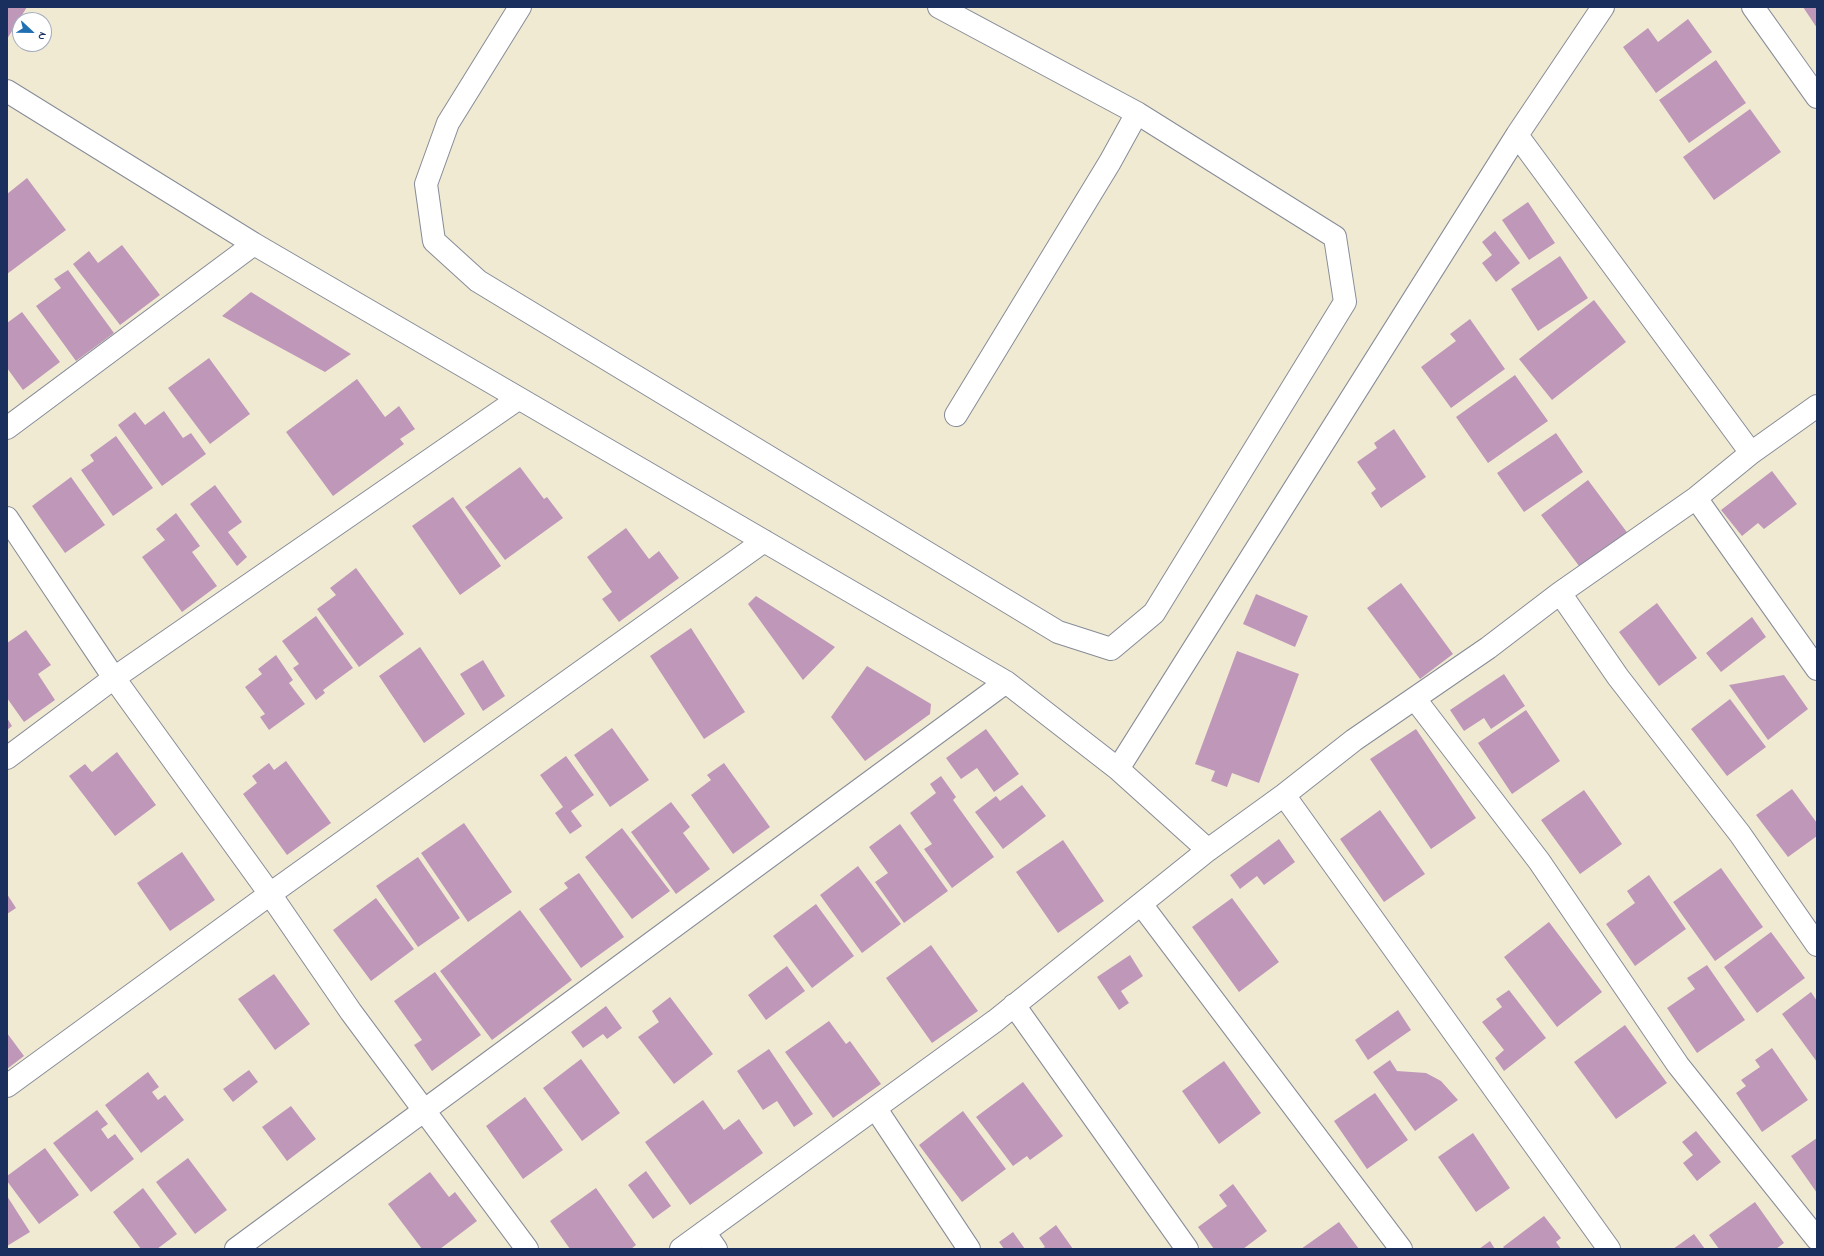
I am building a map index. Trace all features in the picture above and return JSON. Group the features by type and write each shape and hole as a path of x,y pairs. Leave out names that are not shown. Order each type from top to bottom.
{"street":[{"path":"520,7 448,123 426,184 434,241 478,281 1058,632 1111,649 1154,613 1345,302 1335,237 1136,113 939,7"},
{"path":"1118,769 1517,135 1603,7"},
{"path":"1753,7 1817,97"},
{"path":"10,96 254,244 1006,682 1118,769 1208,850"},
{"path":"956,415 1110,162 1136,113"},
{"path":"1517,135 1751,453"},
{"path":"7,428 254,244"},
{"path":"7,758 114,678 518,399"},
{"path":"681,1249 710,1240 876,1109 1014,1005 1208,850 1284,795 1354,740 1488,648 1560,593 1696,498 1751,453 1817,406"},
{"path":"1696,498 1817,669"},
{"path":"7,518 114,678 270,894 351,1012 527,1249"},
{"path":"7,1086 270,894 764,541"},
{"path":"1560,593 1618,677 1740,834 1817,945"},
{"path":"236,1249 1006,682"},
{"path":"1415,699 1540,861 1678,1065 1817,1239"},
{"path":"1284,795 1609,1249"},
{"path":"1141,904 1402,1249"},
{"path":"1014,1005 1187,1249"},
{"path":"876,1109 969,1249"}],"building":[{"path":"7,7 27,7 24,12 12,12 12,31 7,39"},
{"path":"1803,7 1817,7 1817,28"},
{"path":"1688,19 1712,52 1656,93 1623,47 1648,28 1658,42"},
{"path":"1716,60 1746,103 1689,143 1659,100"},
{"path":"1750,109 1781,152 1714,200 1683,157"},
{"path":"27,178 66,230 7,274 7,194"},
{"path":"1528,202 1555,243 1529,260 1502,220"},
{"path":"1495,231 1520,263 1496,282 1482,263 1492,255 1482,242"},
{"path":"122,245 160,295 120,325 73,264 89,251 98,263"},
{"path":"1560,256 1588,298 1538,331 1511,289"},
{"path":"68,270 114,333 76,361 36,306 61,288 54,279"},
{"path":"251,292 351,354 325,372 222,316"},
{"path":"1594,300 1626,342 1552,400 1519,359"},
{"path":"22,312 60,362 23,390 7,368 7,323"},
{"path":"1470,319 1505,369 1451,408 1421,367 1456,341 1450,334"},
{"path":"209,358 250,414 210,444 168,388"},
{"path":"1515,375 1548,421 1488,463 1456,417"},
{"path":"357,379 385,417 399,406 415,429 400,439 404,444 333,496 286,432"},
{"path":"164,411 183,438 191,433 206,454 162,486 118,425 135,412 145,425"},
{"path":"1394,429 1426,477 1381,508 1371,493 1376,489 1357,462 1377,448 1374,443"},
{"path":"1556,433 1583,472 1524,512 1497,473"},
{"path":"116,436 153,488 113,516 81,470 94,461 90,455"},
{"path":"520,467 544,499 547,497 563,518 505,560 465,507"},
{"path":"1772,471 1797,504 1764,529 1758,523 1742,536 1721,510"},
{"path":"71,477 105,525 65,553 32,506"},
{"path":"1588,480 1629,535 1582,570 1541,515"},
{"path":"215,485 242,522 228,532 247,557 237,566 190,504"},
{"path":"453,497 501,566 460,595 412,526"},
{"path":"176,513 200,546 192,552 217,586 182,612 142,557 165,540 156,529"},
{"path":"626,528 649,559 659,551 679,578 619,622 602,599 612,592 587,557"},
{"path":"356,568 404,634 359,667 317,609 336,595 330,588"},
{"path":"1401,583 1453,654 1420,679 1367,608"},
{"path":"1256,594 1308,616 1295,647 1243,624"},
{"path":"756,596 835,647 803,680 748,604"},
{"path":"1657,603 1697,658 1659,686 1619,632"},
{"path":"316,616 353,668 323,690 325,693 316,700 293,668 299,664 282,641"},
{"path":"1752,617 1766,637 1721,672 1706,653"},
{"path":"691,628 745,712 704,739 650,656"},
{"path":"26,630 51,665 38,674 55,700 24,722 7,698 7,643"},
{"path":"420,647 465,714 424,743 379,676"},
{"path":"1237,651 1299,674 1259,783 1232,773 1227,787 1211,781 1215,771 1195,764"},
{"path":"276,655 293,680 289,683 305,704 269,730 260,717 265,714 245,687 262,674 258,669"},
{"path":"483,660 505,696 483,711 460,674"},
{"path":"867,666 931,704 930,714 865,761 831,717"},
{"path":"1504,674 1525,706 1491,729 1484,718 1464,731 1450,710"},
{"path":"1784,675 1808,709 1768,740 1729,685"},
{"path":"1730,699 1766,747 1727,776 1691,729"},
{"path":"1526,710 1560,761 1512,794 1478,743"},
{"path":"7,718 12,726 7,730"},
{"path":"612,728 649,780 610,807 574,755"},
{"path":"986,729 1019,774 994,792 977,768 961,779 946,758"},
{"path":"1416,729 1476,818 1431,849 1370,759"},
{"path":"117,752 156,805 115,836 69,776 85,764 92,772"},
{"path":"566,756 594,795 571,811 582,826 570,834 555,813 563,807 540,775"},
{"path":"286,761 331,823 287,855 243,794 257,783 252,776 269,763 274,770"},
{"path":"724,763 770,827 733,854 691,795 711,780 707,775"},
{"path":"941,776 956,797 953,800 994,857 952,888 924,849 932,844 910,813 936,793 930,784"},
{"path":"1022,785 1046,816 1003,849 975,812 996,796 1000,801"},
{"path":"1792,789 1817,823 1817,836 1788,857 1756,815"},
{"path":"1584,790 1622,844 1580,874 1541,820"},
{"path":"671,802 690,827 683,833 710,869 676,894 631,832"},
{"path":"1380,810 1425,874 1384,902 1340,839"},
{"path":"464,823 512,892 468,922 421,853"},
{"path":"900,824 948,891 904,923 875,882 888,873 869,847"},
{"path":"622,828 670,891 632,919 585,857"},
{"path":"1279,839 1295,862 1264,885 1257,876 1240,889 1230,875"},
{"path":"1063,840 1104,901 1058,933 1016,872"},
{"path":"182,852 215,900 170,931 137,883"},
{"path":"418,857 460,918 418,947 376,886"},
{"path":"858,866 901,924 862,953 820,895"},
{"path":"1721,868 1763,927 1715,961 1673,902"},
{"path":"579,873 624,937 581,968 539,909 568,888 564,883"},
{"path":"1649,875 1686,929 1635,966 1606,924 1635,903 1627,891"},
{"path":"7,894 16,908 7,914"},
{"path":"376,898 414,949 371,981 333,930"},
{"path":"1232,898 1279,962 1239,992 1192,927"},
{"path":"816,904 854,956 812,988 773,936"},
{"path":"520,910 572,980 492,1040 440,971"},
{"path":"1549,922 1602,992 1557,1027 1504,957"},
{"path":"1771,932 1805,978 1757,1013 1724,967"},
{"path":"931,945 978,1011 932,1043 886,978"},
{"path":"1130,955 1143,976 1121,991 1129,1003 1119,1010 1097,977"},
{"path":"1707,965 1745,1020 1697,1053 1667,1008 1695,989 1687,978"},
{"path":"787,966 805,991 766,1020 748,995"},
{"path":"435,972 481,1035 432,1071 414,1045 422,1040 394,1001"},
{"path":"274,974 310,1024 275,1050 238,999"},
{"path":"1509,990 1546,1038 1504,1071 1495,1058 1504,1050 1482,1022 1502,1007 1496,999"},
{"path":"1811,992 1817,1001 1817,1062 1782,1014"},
{"path":"670,997 713,1054 674,1084 638,1037 659,1022 652,1011"},
{"path":"606,1006 622,1028 607,1039 603,1034 583,1048 571,1032"},
{"path":"1398,1010 1411,1030 1368,1060 1355,1040"},
{"path":"829,1021 846,1044 850,1041 881,1084 833,1118 785,1052"},
{"path":"1625,1025 1667,1083 1616,1119 1574,1062"},
{"path":"7,1033 24,1056 7,1069"},
{"path":"1772,1048 1808,1100 1762,1132 1736,1093 1746,1086 1741,1080 1760,1067 1755,1060"},
{"path":"769,1049 813,1114 794,1127 777,1101 763,1110 737,1071"},
{"path":"581,1059 620,1113 582,1141 543,1088"},
{"path":"1390,1060 1397,1071 1426,1073 1441,1081 1458,1100 1415,1131 1373,1072"},
{"path":"1224,1061 1261,1113 1219,1144 1182,1091"},
{"path":"249,1070 258,1082 233,1102 223,1089"},
{"path":"148,1072 159,1087 152,1092 158,1100 165,1095 184,1120 141,1153 105,1105"},
{"path":"1023,1082 1063,1136 1030,1160 1027,1156 1013,1166 976,1117"},
{"path":"1375,1093 1408,1140 1367,1169 1334,1121"},
{"path":"525,1097 563,1150 523,1179 486,1126"},
{"path":"703,1100 724,1130 739,1119 763,1153 690,1205 645,1142"},
{"path":"291,1106 316,1139 287,1161 262,1127"},
{"path":"97,1110 108,1124 101,1129 108,1139 115,1134 134,1159 91,1192 53,1143"},
{"path":"963,1111 1006,1169 962,1202 919,1145"},
{"path":"1696,1131 1721,1162 1697,1181 1683,1163 1693,1155 1682,1142"},
{"path":"1473,1133 1510,1188 1476,1212 1438,1157"},
{"path":"1817,1138 1817,1193 1791,1156"},
{"path":"45,1148 79,1195 39,1224 7,1181 7,1176"},
{"path":"188,1158 227,1210 195,1234 156,1182"},
{"path":"646,1171 671,1206 653,1219 628,1185"},
{"path":"430,1172 449,1197 455,1192 477,1221 440,1249 422,1249 388,1204"},
{"path":"1233,1184 1267,1231 1243,1249 1214,1249 1198,1227 1227,1206 1219,1195"},
{"path":"143,1188 177,1234 157,1249 141,1249 113,1212"},
{"path":"596,1188 636,1245 631,1249 570,1249 550,1221"},
{"path":"7,1196 30,1232 7,1246"},
{"path":"1755,1202 1784,1243 1776,1249 1719,1249 1709,1235"},
{"path":"1544,1216 1561,1238 1556,1242 1561,1249 1505,1249 1503,1247"},
{"path":"1339,1222 1359,1249 1301,1249"},
{"path":"1056,1225 1073,1249 1041,1249 1045,1247 1039,1238"},
{"path":"1013,1232 1025,1249 1004,1249 999,1242"},
{"path":"1694,1234 1705,1249 1673,1249"},
{"path":"1490,1241 1495,1249 1479,1249"}]}
